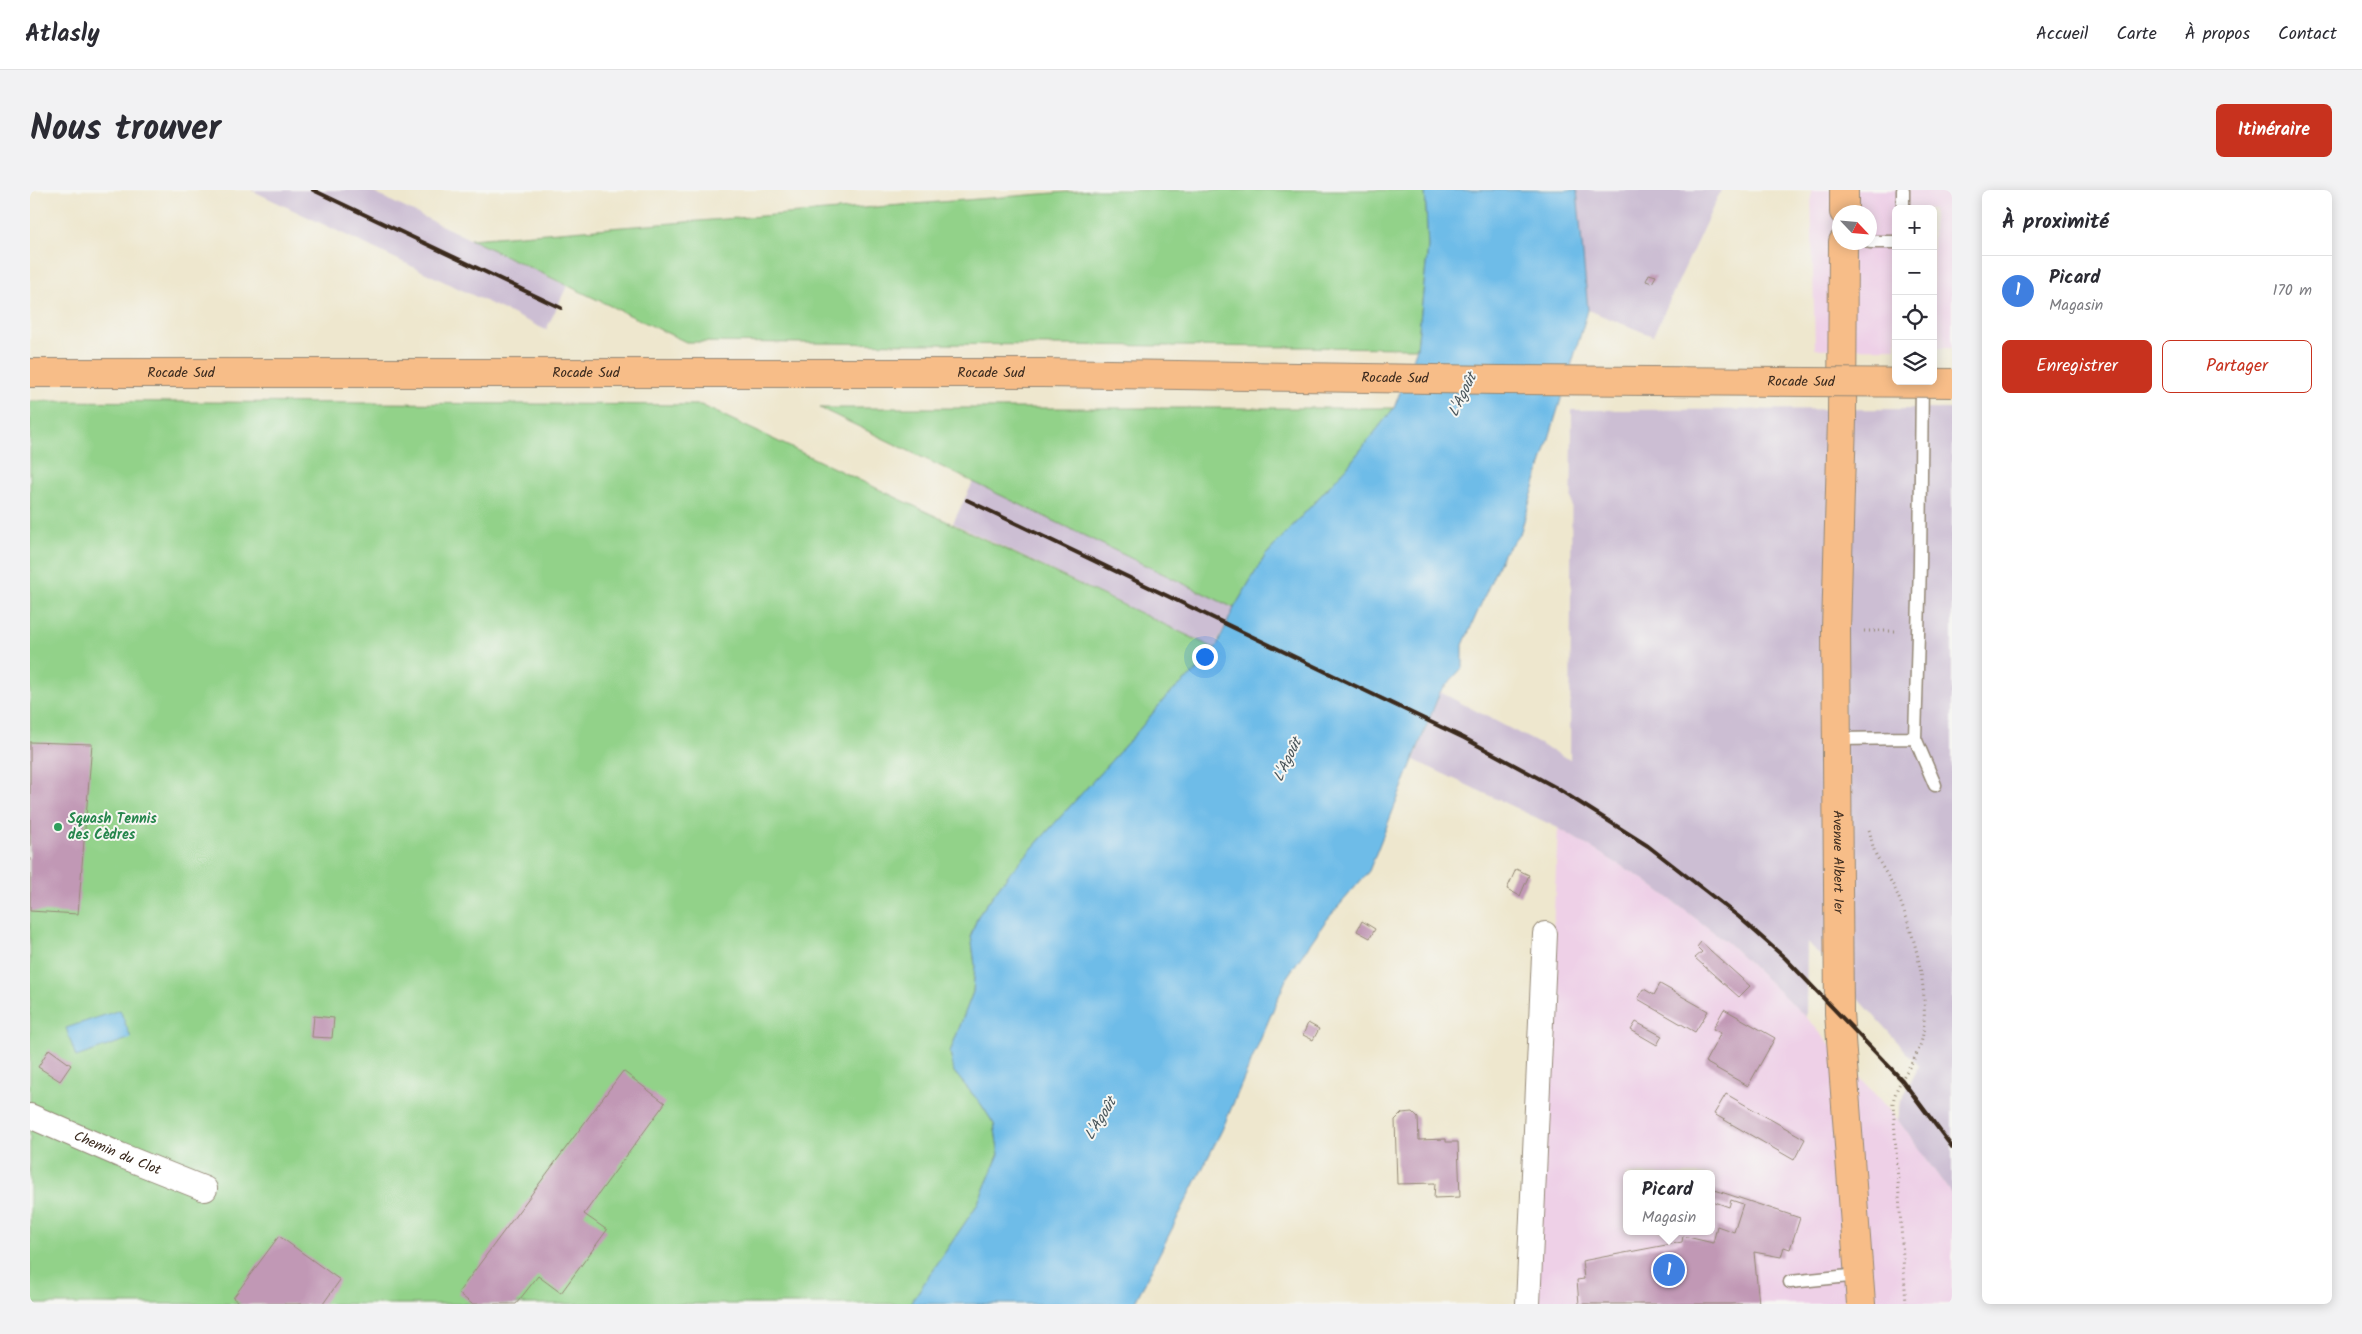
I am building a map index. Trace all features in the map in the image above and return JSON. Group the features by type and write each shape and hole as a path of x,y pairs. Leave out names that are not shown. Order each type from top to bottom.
{"main road":[{"path":"1844,190 1844,205"},
{"name":"Avenue Albert 1er","path":"1843,250 1842,419 1836,630 1839,1012 1861,1304"},
{"name":"Rocade Sud","path":"30,373 1042,373 1510,380 1952,383"}],"street":[{"path":"1528,1304 1546,934"},
{"name":"Chemin du Clot","path":"30,1116 120,1156 205,1189"}],"lane":[{"path":"1903,190 1903,205"},
{"path":"1877,242 1892,242"},
{"path":"1922,385 1918,630 1914,738 1935,785"},
{"path":"1836,739 1914,738"},
{"path":"1790,1282 1858,1275"}],"path":[{"path":"1863,631 1918,630"}],"shaded area":[{"path":"251,190 368,190 567,286 546,330"},
{"path":"1577,190 1721,190 1653,336 1588,310"},
{"path":"1811,190 1952,190 1952,348 1937,348 1937,205 1892,205 1892,348 1815,349"},
{"path":"1952,409 1952,1195 1898,1120 1901,1101 1919,1066 1807,941 1806,1017 1728,943 1645,880 1558,828 1414,760 1440,692 1570,760 1572,410"},
{"path":"973,482 1234,608 1214,648 953,523"},
{"path":"1558,828 1645,880 1728,943 1806,1017 1898,1120 1952,1195 1952,1304 1535,1304"}],"green space":[{"path":"1092,190 1425,190 1428,247 1417,348 686,342 470,239"},
{"path":"30,401 701,405 1214,648 1211,658 1165,698 1139,730 1008,875 978,916 971,935 975,965 973,992 950,1052 954,1072 981,1104 994,1124 999,1154 977,1205 910,1304 30,1304"},
{"path":"820,408 1394,408 1347,467 1265,556 1234,608"}],"water":[{"name":"L'Agoût","path":"1425,190 1577,190 1588,310 1520,534 1503,554 1463,645 1463,667 1440,692 1369,871 1325,922 1287,977 1222,1130 1134,1304 910,1304 977,1205 999,1154 994,1124 981,1104 954,1072 950,1052 973,992 975,965 971,935 978,916 1008,875 1139,730 1165,698 1211,658 1234,608 1265,556 1347,467 1394,408 1417,348 1428,247"},
{"path":"120,1010 131,1038 76,1057 66,1028"}],"building":[{"path":"1649,274 1656,276 1652,283 1646,281"},
{"name":"Squash Tennis des Cèdres","path":"30,742 92,744 78,914 30,911"},
{"path":"1516,869 1529,875 1520,896 1507,889"},
{"path":"1362,921 1375,929 1370,938 1357,931"},
{"path":"1701,942 1750,986 1739,997 1695,958 1702,952 1697,947"},
{"path":"1660,984 1708,1011 1695,1032 1638,999 1644,989 1654,995"},
{"path":"1724,1009 1775,1038 1748,1086 1705,1062 1721,1033 1713,1029"},
{"path":"314,1016 334,1018 332,1038 312,1037"},
{"path":"1636,1022 1662,1036 1657,1045 1631,1030"},
{"path":"1308,1023 1319,1029 1313,1040 1303,1035"},
{"path":"49,1049 71,1065 60,1081 38,1067"},
{"path":"623,1071 665,1103 584,1214 607,1230 561,1293 538,1276 516,1304 472,1304 458,1293"},
{"path":"1726,1094 1805,1139 1794,1160 1714,1114"},
{"path":"1412,1112 1418,1118 1419,1140 1446,1139 1446,1142 1458,1142 1460,1197 1434,1198 1435,1183 1397,1184 1395,1120 1402,1113"},
{"path":"1715,1190 1800,1218 1790,1249 1784,1247 1781,1257 1754,1252 1759,1304 1579,1304 1577,1280 1584,1279 1582,1261 1682,1242 1683,1236 1713,1243 1717,1226 1734,1232 1743,1204 1731,1200 1729,1207 1715,1202"},
{"path":"279,1236 340,1280 323,1304 241,1304 233,1298"}],"railway":[{"path":"313,190 561,308"},
{"path":"967,500 1464,738 1555,787 1648,846 1739,917 1785,958 1902,1080 1952,1147"}],"place":[{"name":"Squash Tennis des Cèdres","path":"58,827"},
{"name":"Picard","path":"1669,1270"}]}
